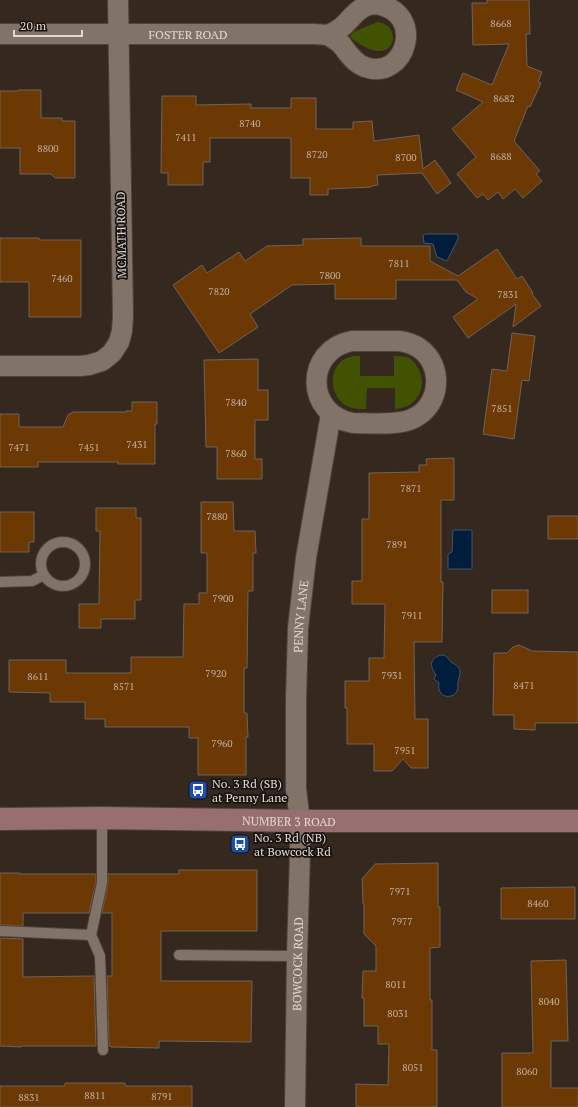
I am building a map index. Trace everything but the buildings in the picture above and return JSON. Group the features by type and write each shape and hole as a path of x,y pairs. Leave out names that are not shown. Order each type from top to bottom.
{"main road":[{"name":"NUMBER 3 ROAD","path":"0,819 102,818 300,821 578,821"}],"street":[{"name":"MCMATH ROAD","path":"0,366 89,365 102,361 107,357 116,348 121,337 123,316 118,0"},
{"name":"FOSTER ROAD","path":"0,34 328,35"},
{"path":"352,341 407,342 426,354 434,367 436,382 434,397 425,410 414,418 400,423 353,423 342,420 331,414 318,396 317,374 322,360 338,345 352,341"},
{"name":"PENNY LANE","path":"300,821 296,789 298,628 306,558 331,414"},
{"name":"BOWCOCK ROAD","path":"295,1107 300,821"}],"lane":[{"path":"62,542 68,543 81,552 84,559 84,566 76,581 66,585 58,585 44,576 42,559 46,550 53,544 62,542"},
{"path":"0,582 32,581 44,576"},
{"path":"102,818 102,883 91,935 100,956 104,1050"},
{"path":"0,931 91,935"},
{"path":"179,955 297,956"}],"green space":[{"path":"378,22 385,24 390,28 393,38 389,48 377,51 363,46 351,38 350,36 353,32"},
{"path":"360,356 360,376 394,376 394,356 410,358 420,372 422,380 422,387 419,394 410,404 403,408 395,409 395,388 367,388 366,409 352,408 345,405 337,396 335,391 333,385 334,373 341,362 346,358"}],"water":[{"path":"457,234 458,239 447,261 437,257 433,244 424,243 423,235"},
{"path":"453,530 472,530 472,569 448,569 448,554 452,552"},
{"path":"441,655 446,656 457,666 460,671 458,690 452,696 445,696 442,694 440,692 439,683 434,679 436,675 432,668 432,663 435,658"}],"place":[{"name":"No. 3 Rd (SB) at Penny Lane","path":"198,790"},
{"name":"No. 3 Rd (NB) at Bowcock Rd","path":"240,844"}]}
